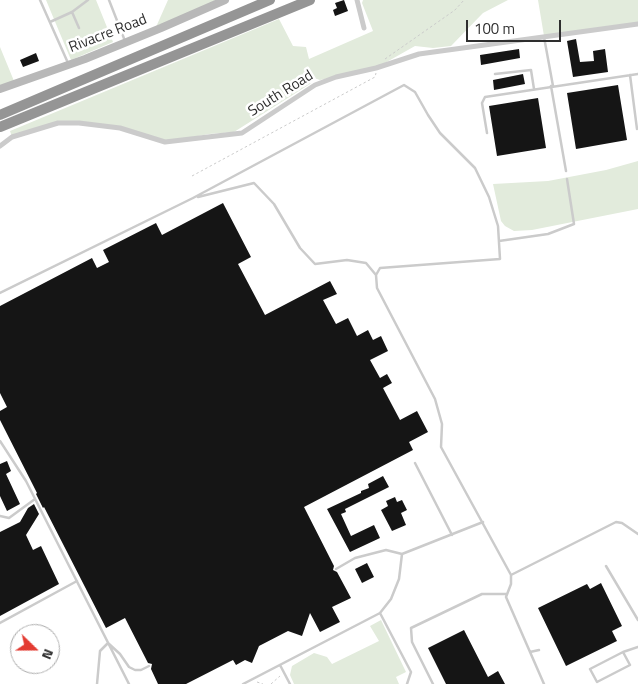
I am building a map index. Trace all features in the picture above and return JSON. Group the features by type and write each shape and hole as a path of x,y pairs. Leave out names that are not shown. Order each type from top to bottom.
{"highway":[{"path":"0,114 270,0"},
{"path":"0,127 310,0"}],"main road":[{"name":"Rivacre Road","path":"0,89 69,65 225,0"}],"street":[{"path":"357,0 364,28"},
{"name":"South Road","path":"0,146 12,137 58,123 79,122 120,128 165,142 242,133 314,85 419,54 638,24"}],"lane":[{"path":"40,0 69,65"},
{"path":"50,22 72,12 88,0"},
{"path":"109,0 126,42"},
{"path":"72,12 79,28"},
{"path":"544,36 566,171"},
{"path":"495,74 531,70 534,89"},
{"path":"487,133 482,103 485,97 638,74"},
{"path":"630,75 638,129"},
{"path":"0,293 193,198 404,85 415,92 428,116 440,132 475,168 489,197 498,226 500,259 380,268 376,275 377,288 435,399 442,424 441,447 511,575 511,584 506,597 544,684"},
{"path":"499,242 548,234 574,224 567,179"},
{"path":"193,198 254,183 274,204 300,248 316,264 347,260 366,263 376,275"},
{"path":"0,442 26,482 129,684"},
{"path":"415,463 452,535"},
{"path":"0,516 9,518 35,499"},
{"path":"336,569 355,558 386,550 402,554 483,522"},
{"path":"511,575 616,522 622,522 638,534"},
{"path":"243,684 380,613 391,599 399,579 402,554"},
{"path":"606,566 638,620"},
{"path":"0,622 77,581"},
{"path":"433,684 412,642 411,628 482,594 507,594"},
{"path":"380,613 411,672 407,684"},
{"path":"108,643 120,654 129,667 134,670 141,670 149,666"},
{"path":"97,684 100,651 108,643"},
{"path":"623,652 630,666 597,682 590,669 623,652 638,647"},
{"path":"530,652 539,650"},
{"path":"280,664 290,684"}],"path":[{"path":"192,176 375,77 377,64 456,10 464,0"},
{"path":"271,684 285,674"}],"green space":[{"path":"46,0 96,0 113,42 71,60"},
{"path":"168,0 216,0 156,27"},
{"path":"363,0 508,0 483,13 451,46 433,48 415,46 376,68 320,80 314,78 310,84 234,132 209,134 165,142 120,128 58,123 12,137 10,131 279,19 293,46 306,47 309,59 373,31 362,3"},
{"path":"538,0 638,0 638,24 544,36"},
{"path":"0,47 14,81 0,87"},
{"path":"638,161 638,209 532,230 514,231 505,226 501,221 493,184 548,181 606,170"},
{"path":"381,620 406,672 396,677 399,684 294,684 290,675 292,666 314,653 327,657 332,664 379,641 370,626"}],"building":[{"path":"344,0 348,11 335,16 333,10 337,8 335,3"},
{"path":"576,39 580,62 594,61 593,51 605,49 608,72 573,77 567,41"},
{"path":"519,49 520,58 481,65 480,55"},
{"path":"36,53 39,61 23,67 20,60"},
{"path":"523,74 525,84 494,90 493,80"},
{"path":"618,85 627,140 576,149 567,93"},
{"path":"538,98 546,148 497,156 489,106"},
{"path":"223,203 251,257 238,264 265,315 330,281 337,294 323,300 336,324 348,318 357,336 368,330 373,340 381,336 388,351 370,360 380,378 387,374 392,383 383,388 400,420 417,411 428,432 409,442 413,450 304,507 334,566 333,570 337,572 351,598 332,607 340,622 320,632 310,613 302,636 288,631 259,646 252,663 245,660 236,665 233,660 186,684 158,684 151,669 152,664 148,663 125,618 106,628 43,508 0,420 0,411 7,407 0,393 0,306 92,258 97,268 109,262 103,250 156,223 162,235"},
{"path":"7,461 11,471 6,474 20,504 7,511 0,496 0,464"},
{"path":"383,476 389,487 345,509 346,512 341,514 351,536 374,525 380,538 350,552 327,509 361,493 361,491 369,488 368,484"},
{"path":"395,497 397,502 402,500 407,510 401,513 406,525 392,531 381,510 388,506 386,501"},
{"path":"34,504 39,514 26,535 33,550 41,546 59,584 0,616 0,532 20,522 28,508"},
{"path":"367,563 374,577 362,583 355,569"},
{"path":"601,583 622,626 612,631 617,641 566,666 538,608 587,584 590,589"},
{"path":"464,630 488,677 498,671 505,684 446,684 428,648"}]}
